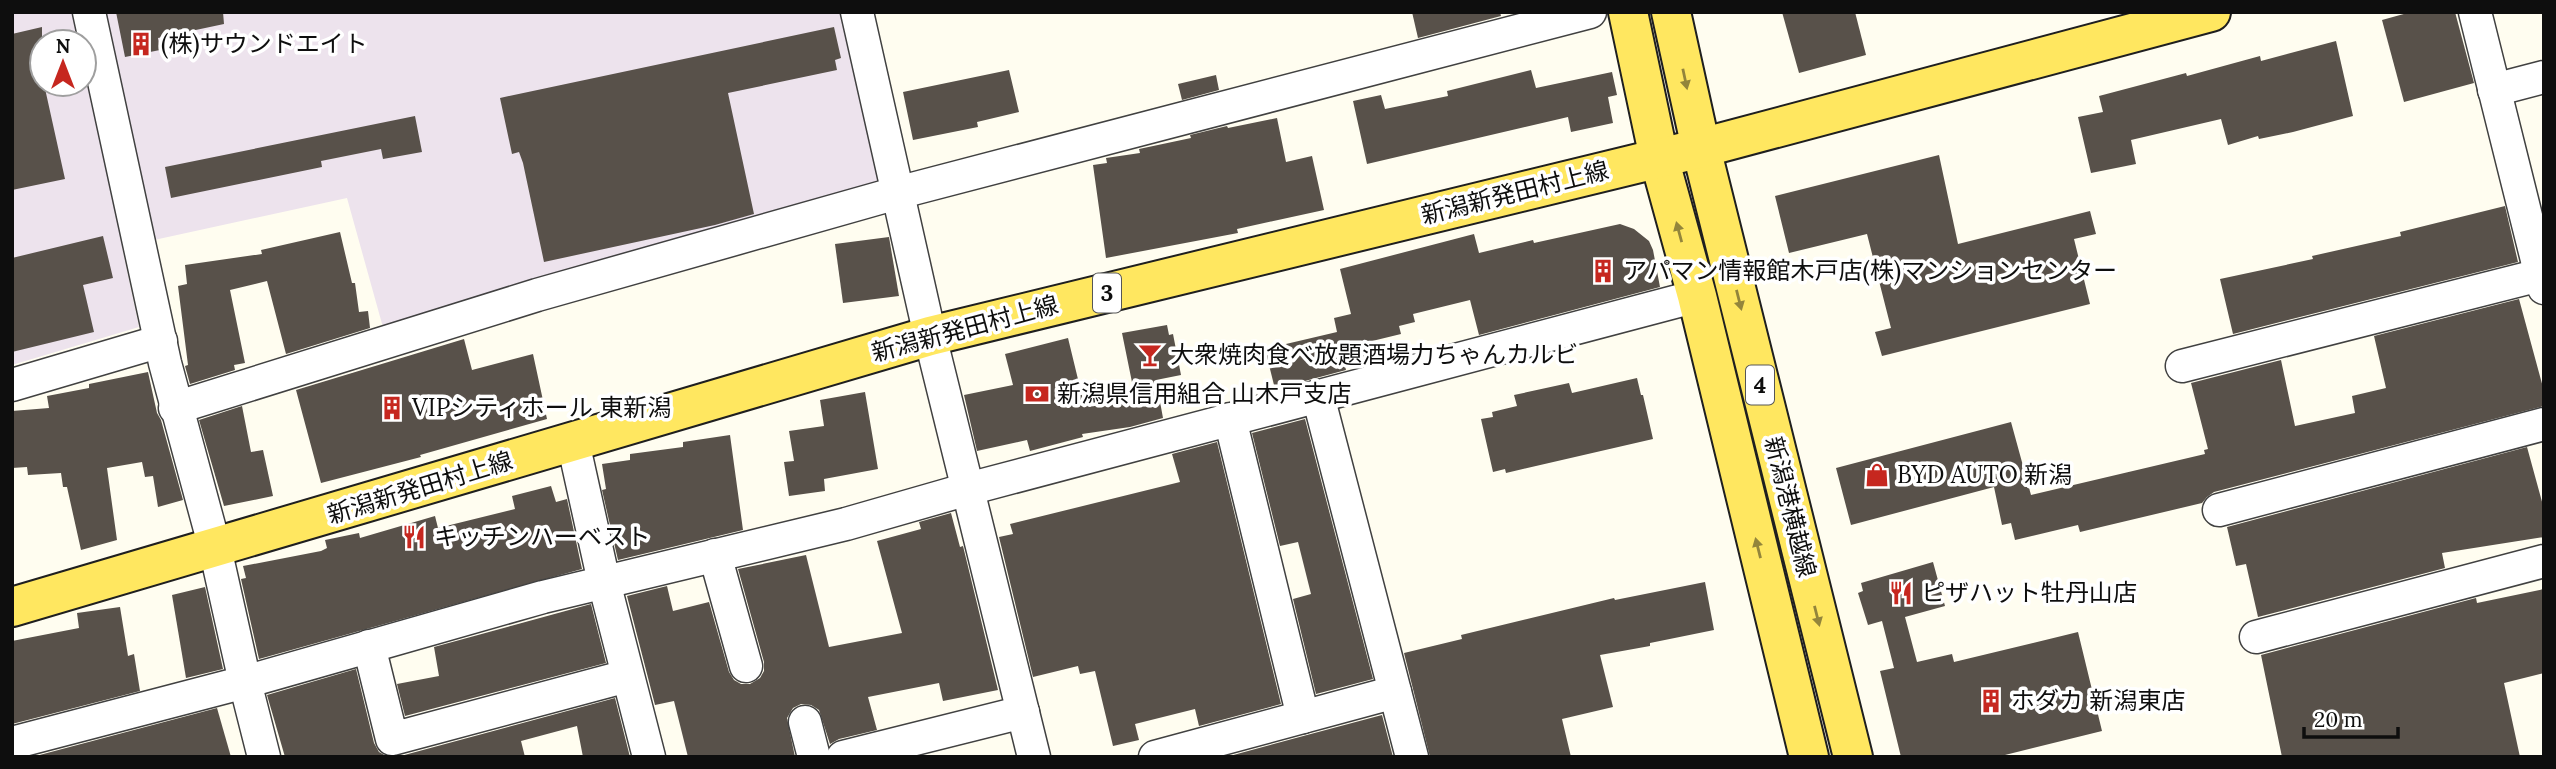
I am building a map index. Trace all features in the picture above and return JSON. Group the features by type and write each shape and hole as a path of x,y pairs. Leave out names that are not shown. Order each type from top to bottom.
{"main road":[{"name":"新潟港横越線","path":"1628,12 1659,158 1697,296 1809,757"},
{"name":"新潟港横越線","path":"1671,12 1700,148 1853,757"},
{"name":"新潟新発田村上線","path":"12,607 930,336 1700,148 2211,12"}],"street":[{"path":"89,12 175,408 215,548 264,757"},
{"path":"858,12 930,336 1034,757"},
{"path":"175,408 537,295 897,193 1590,12"},
{"path":"2182,366 2543,279 2475,12"},
{"path":"2494,90 2544,77"},
{"path":"12,743 245,682 543,597 846,524 968,489 1697,296"},
{"path":"12,385 161,341"},
{"path":"1318,396 1412,757"},
{"path":"1230,419 1303,717"},
{"path":"2220,510 2544,424"},
{"path":"573,442 604,582 649,757"},
{"path":"715,555 746,666"},
{"path":"2256,637 2544,561"},
{"path":"369,646 392,739 627,676"},
{"path":"1155,757 1395,692"},
{"path":"843,757 1023,712"},
{"path":"805,722 814,757"}],"shaded area":[{"path":"12,12 845,12 882,186 384,331 347,198 122,247 139,327 12,365"}],"building":[{"name":"(株)サウンドエイト","path":"116,12 223,12 224,24 158,38 160,50 125,57"},
{"path":"1412,12 1500,12 1501,16 1418,38"},
{"path":"1782,12 1855,12 1866,55 1799,73"},
{"path":"2411,12 2455,12 2474,83 2404,102 2382,20"},
{"path":"834,27 841,58 835,60 837,70 728,93 754,214 544,262 523,163 519,152 512,154 500,98"},
{"path":"28,30 28,98 47,98 65,179 12,190 12,34"},
{"path":"2336,41 2353,116 2228,145 2221,119 2131,140 2136,164 2091,173 2078,117 2103,112 2099,96 2186,73 2187,76 2260,56 2261,61"},
{"path":"1009,70 1019,112 977,122 978,127 913,140 903,92"},
{"path":"1531,70 1536,88 1612,72 1617,95 1608,97 1613,123 1571,132 1568,117 1367,164 1353,101 1381,95 1385,109 1448,96 1447,91"},
{"path":"1216,75 1219,90 1182,100 1178,84"},
{"path":"415,116 422,152 383,159 381,149 321,161 322,167 171,198 165,167"},
{"path":"1277,118 1286,162 1312,156 1324,210 1237,229 1238,233 1106,258 1093,165 1107,163 1106,158 1140,153 1139,149 1191,138 1190,135"},
{"path":"1939,155 1958,244 2090,211 2096,234 2074,239 2090,304 1882,356 1875,332 1891,328 1867,234 1789,253 1775,196"},
{"path":"2505,206 2518,262 2233,334 2220,279 2313,259 2312,256 2401,236 2400,232"},
{"path":"1620,224 1634,229 1649,241 1660,287 1479,335 1470,300 1413,314 1415,322 1399,326 1401,334 1364,343 1368,360 1345,366 1346,370 1275,389 1265,349 1337,332 1334,318 1351,314 1340,269 1474,234 1479,253"},
{"path":"340,232 352,283 355,283 359,312 368,311 370,328 286,354 267,281 230,290 245,363 234,365 235,370 190,384 185,366 188,365 178,286 187,284 185,265 262,254 261,250"},
{"path":"103,236 113,278 83,285 94,332 12,352 12,258"},
{"path":"889,237 899,296 843,303 835,244"},
{"path":"2519,299 2544,391 2544,406 2214,492 2202,503 2080,532 2078,525 2015,540 2011,523 2002,525 1994,487 1851,525 1836,468 2011,422 2031,495 2205,454 2204,450 2208,449 2191,383 2281,360 2295,426 2355,413 2352,396 2386,388 2374,336"},
{"path":"1167,325 1169,335 1173,334 1181,375 1156,380 1163,418 1130,427 1082,434 1083,437 1030,451 1027,440 977,451 964,395 1013,385 1005,354 1068,338 1084,404 1135,397 1122,333"},
{"name":"VIPシティホール 東新潟","path":"464,339 472,370 533,354 547,419 420,455 421,457 321,483 296,390"},
{"path":"148,372 157,413 183,500 158,507 153,476 145,477 142,462 107,468 117,540 81,550 67,487 63,487 61,473 28,475 27,467 12,468 12,411 49,408 47,396"},
{"path":"1637,378 1653,439 1506,473 1505,469 1493,472 1481,419 1493,417 1492,412 1517,406 1514,395 1569,383 1572,393"},
{"path":"865,392 878,469 824,479 825,491 789,496 784,462 794,461 789,431 824,426 820,400"},
{"path":"242,406 251,452 263,450 273,496 224,506 199,420"},
{"path":"1305,419 1373,679 1316,694 1293,599 1311,594 1298,542 1280,546 1252,433"},
{"path":"730,435 743,530 618,560 602,490 606,489 602,464 630,460 630,454 683,447 683,442"},
{"path":"1217,442 1281,704 1199,726 1195,709 1135,724 1139,740 1113,746 1095,671 1080,674 1078,666 1033,677 999,537 1013,534 1010,524 1180,482 1172,454"},
{"path":"2527,447 2544,509 2544,537 2442,553 2445,568 2258,617 2246,564 2236,566 2227,527"},
{"path":"551,486 556,502 567,499 582,569 259,659 241,579 246,578 243,566 321,551 327,548 325,540 359,533 360,538 435,516 438,528 515,509 512,496"},
{"path":"951,513 960,547 963,546 998,690 943,701 939,683 868,697 877,730 839,739 830,744 819,710 811,705 801,704 793,708 787,718 795,757 688,757 674,701 655,705 627,596 667,586 673,611 709,602 729,672 734,680 741,684 750,684 760,678 764,671 764,662 738,569 806,555 829,647 902,633 877,541 921,529 919,522"},
{"name":"ホダカ 新潟東店","path":"1933,562 1945,606 1905,617 1917,662 1952,654 1954,662 2078,632 2102,731 1997,757 1901,757 1880,671 1894,668 1882,621 1868,625 1858,593 1863,591 1861,583"},
{"path":"1705,582 1714,630 1600,655 1613,707 1562,719 1571,757 1430,757 1404,653 1462,639 1461,635 1614,598 1615,600"},
{"path":"205,587 223,669 186,678 172,595"},
{"path":"2544,589 2544,673 2504,683 2520,757 2282,757 2261,655 2476,598 2477,603"},
{"path":"591,604 606,663 405,716 397,684 439,676 434,647"},
{"path":"120,607 128,656 134,654 140,691 12,724 12,641 79,628 77,613"},
{"path":"356,669 374,743 379,752 388,757 285,757 267,695"},
{"path":"615,698 630,757 583,757 577,726 521,741 525,757 397,757"},
{"path":"217,708 231,757 32,757"},
{"path":"1382,715 1393,757 1226,757 1307,735"}],"place":[{"name":"(株)サウンドエイト","path":"141,44"},
{"name":"アパマン情報館木戸店(株)マンションセンター","path":"1603,271"},
{"name":"大衆焼肉食べ放題酒場力ちゃんカルビ","path":"1150,355"},
{"name":"新潟県信用組合 山木戸支店","path":"1037,394"},
{"name":"VIPシティホール 東新潟","path":"392,408"},
{"name":"BYD AUTO 新潟","path":"1877,475"},
{"name":"キッチンハーベスト","path":"414,537"},
{"name":"ピザハット牡丹山店","path":"1901,593"},
{"name":"ホダカ 新潟東店","path":"1991,701"}]}
